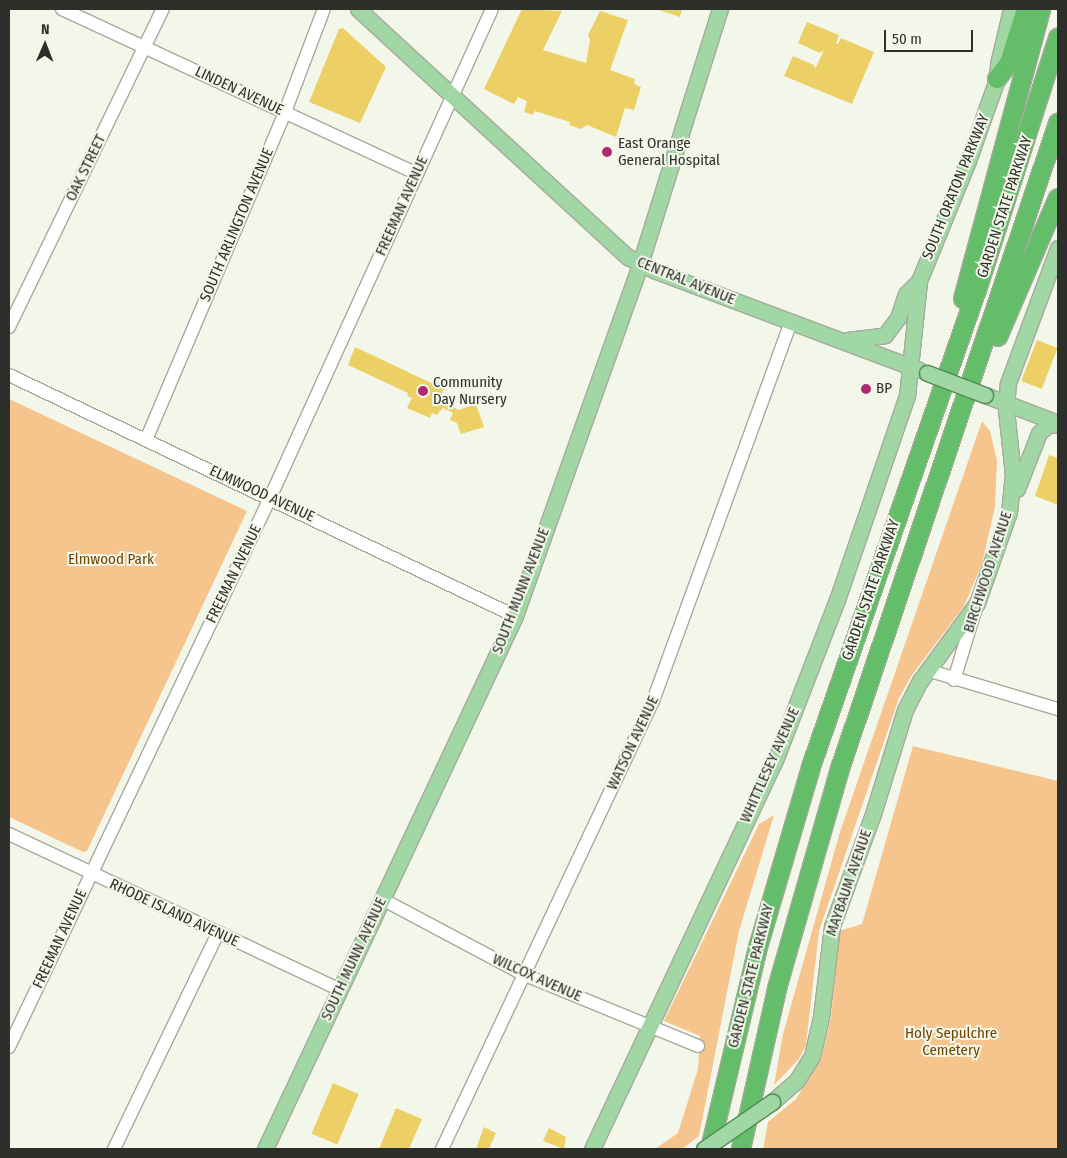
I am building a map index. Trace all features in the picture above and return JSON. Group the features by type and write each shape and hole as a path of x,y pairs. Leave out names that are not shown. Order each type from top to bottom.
{"highway":[{"path":"997,78 1008,63 1026,9"},
{"path":"933,411 1041,9"},
{"name":"GARDEN STATE PARKWAY","path":"710,1149 744,1003 783,856 823,730 990,251 1058,38"},
{"name":"GARDEN STATE PARKWAY","path":"741,1149 773,1006 816,848 860,705 951,445 1058,122"},
{"path":"951,445 1058,198"}],"main road":[{"name":"CENTRAL AVENUE","path":"358,9 451,97 615,246 640,264 1058,424"},
{"name":"SOUTH MUNN AVENUE","path":"265,1149 515,616 640,264 720,9"},
{"name":"SOUTH ORATON PARKWAY","path":"911,367 919,281 968,161 997,78 998,64 1012,9"},
{"path":"1006,403 1010,377 1058,248"},
{"path":"838,340 869,340 885,335 898,318 906,294 919,281"},
{"name":"WHITTLESEY AVENUE","path":"592,1149 781,745 837,600 899,423 911,367"},
{"name":"BIRCHWOOD AVENUE","path":"981,593 1009,512 1013,474 1006,403"},
{"path":"1009,512 1039,433 1048,426 1058,424"},
{"name":"MAYBAUM AVENUE","path":"704,1149 772,1102 797,1080 812,1056 821,1017 826,961 835,916 873,814 905,710 927,670 967,620 981,593"}],"street":[{"name":"LINDEN AVENUE","path":"62,9 417,174"},
{"name":"OAK STREET","path":"9,327 163,9"},
{"name":"SOUTH ARLINGTON AVENUE","path":"146,440 285,112 324,9"},
{"name":"FREEMAN AVENUE","path":"9,1047 270,498 492,9"},
{"name":"WATSON AVENUE","path":"442,1149 653,701 791,322"},
{"name":"ELMWOOD AVENUE","path":"9,375 515,616"},
{"name":"BIRCHWOOD AVENUE","path":"954,680 981,593"},
{"path":"927,670 954,680 1058,709"},
{"name":"RHODE ISLAND AVENUE","path":"9,834 340,990"},
{"name":"WILCOX AVENUE","path":"382,899 525,975 698,1046"},
{"path":"114,1149 218,933"}],"green space":[{"name":"Elmwood Park","path":"9,399 247,511 87,851 83,852 9,817"},
{"path":"982,421 990,431 997,461 995,507 982,564 964,606 912,675 899,698 819,931 806,1045 799,1059 774,1085 783,1034 840,832"},
{"name":"Holy Sepulchre Cemetery","path":"913,746 1058,781 1058,1149 763,1149 768,1122 796,1099 822,1055 831,1017 839,931 862,924"},
{"path":"774,815 739,931 699,1136 682,1149 655,1149 678,1133 698,1069 700,1036 664,1021 759,824"}],"building":[{"path":"522,9 562,11 543,50 586,63 590,40 588,35 600,11 628,20 610,70 635,79 634,84 641,87 634,110 625,108 616,137 587,125 581,129 569,125 570,122 535,111 533,115 524,112 527,101 518,97 514,104 484,89"},
{"path":"656,9 682,9 680,17"},
{"path":"807,22 839,35 836,43 838,44 841,38 874,52 852,104 784,76 793,56 814,65 815,69 824,50 820,53 798,43"},
{"path":"343,28 386,67 360,123 309,102 339,29"},
{"path":"1037,340 1058,348 1042,389 1021,381"},
{"name":"Community Day Nursery","path":"355,347 444,389 441,395 446,397 443,403 459,410 476,404 484,427 461,434 457,423 450,420 453,413 443,408 437,415 432,413 430,418 407,408 412,398 407,396 408,393 348,365"},
{"path":"1049,455 1058,458 1058,505 1035,496"},
{"path":"333,1083 359,1094 337,1145 312,1134"},
{"path":"396,1108 422,1119 409,1149 379,1149"},
{"path":"484,1127 496,1133 489,1149 476,1149"},
{"path":"549,1128 566,1137 564,1149 543,1141"}],"place":[{"name":"East Orange General Hospital","path":"607,152"},
{"name":"BP","path":"866,389"},
{"name":"Community Day Nursery","path":"423,391"}]}
